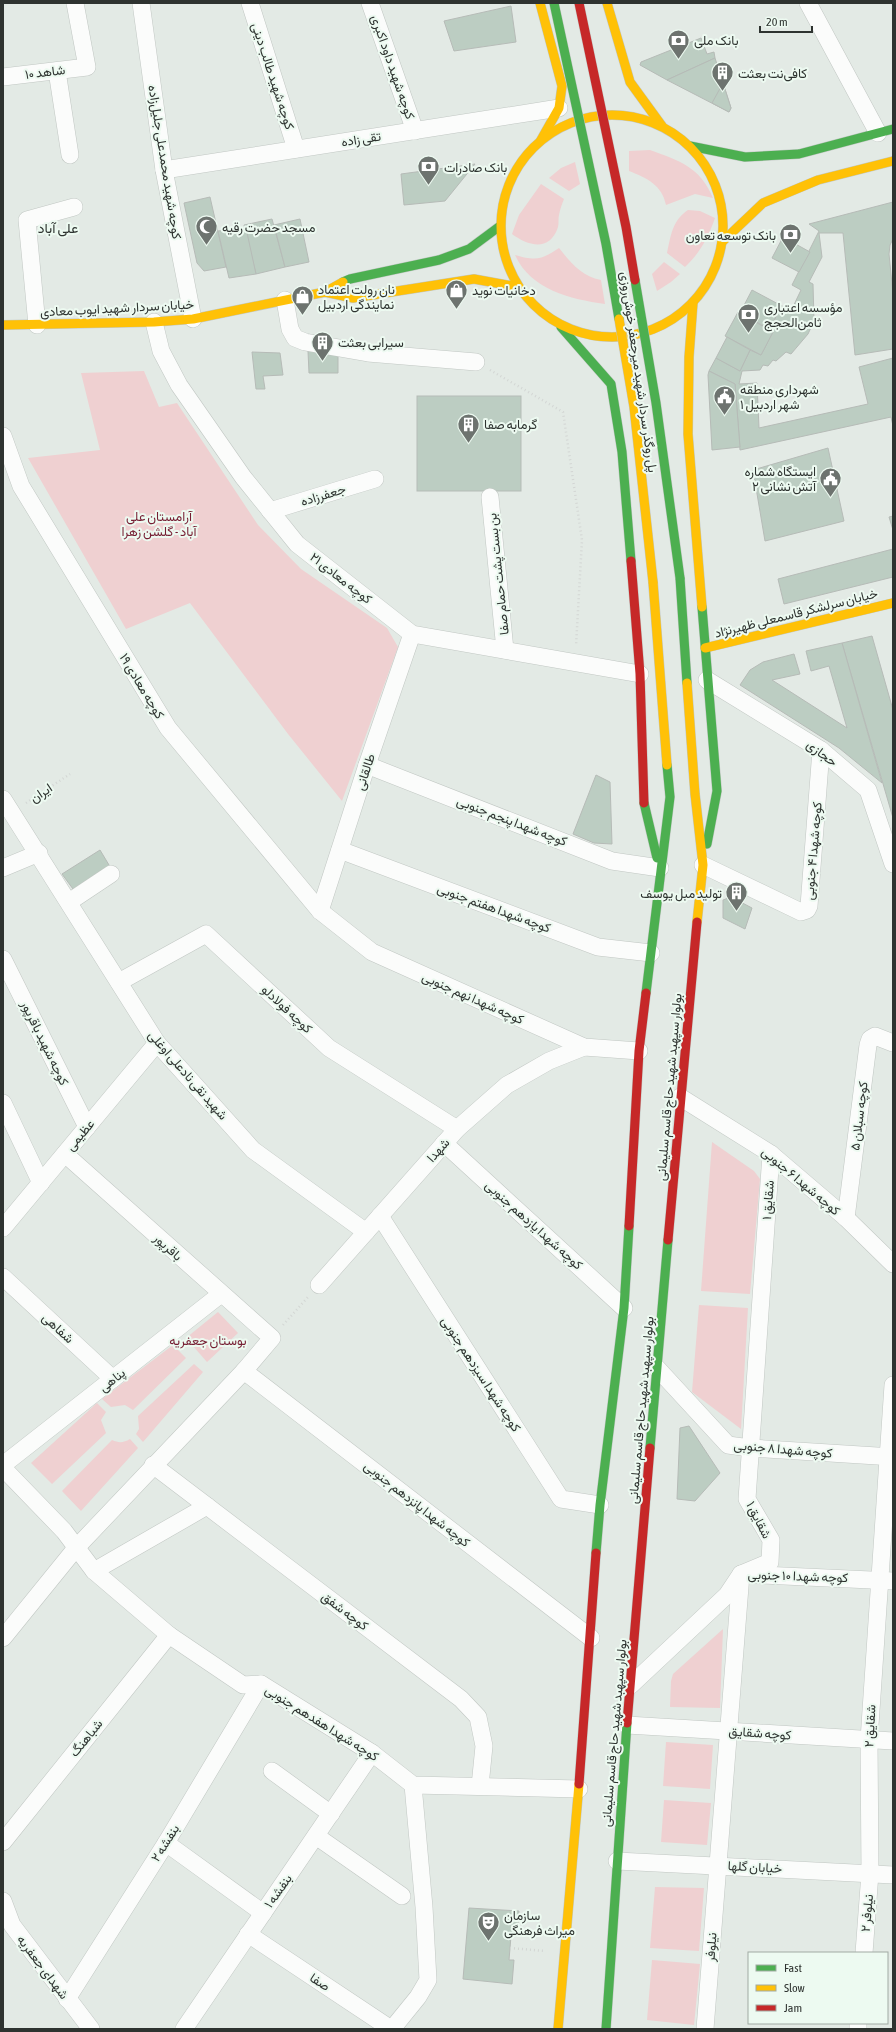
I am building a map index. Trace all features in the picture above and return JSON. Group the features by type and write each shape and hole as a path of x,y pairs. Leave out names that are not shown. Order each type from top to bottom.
{"main road":[{"path":"540,3 562,86 558,108 541,141"},
{"name":"پل روگذر سردار شهید میرجعفر خوش‌روزی","path":"554,3 606,244 634,407 653,582 670,797"},
{"name":"پل روگذر سردار شهید میرجعفر خوش‌روزی","path":"579,3 626,227 656,403 680,578 695,794"},
{"path":"607,3 630,82 662,126"},
{"path":"560,326 594,337 630,337 664,325 693,303 712,275 722,242 722,207 711,174 690,146 662,126 631,116 599,115 568,124 541,141 519,164 506,193 500,226 504,258 518,287 539,312 560,326 611,384 622,452 640,674 642,800 660,868"},
{"path":"690,146 745,157 799,154 885,131"},
{"path":"722,242 763,203 818,180 893,162"},
{"name":"خیابان سردار شهید ایوب معادی","path":"3,325 154,322 193,319 325,292 350,278 439,260 469,249 500,226"},
{"name":"خیابان سردار شهید ایوب معادی","path":"325,292 353,298 474,279 518,287"},
{"path":"693,303 685,432 717,790 703,865"},
{"path":"622,452 632,432 647,424 669,422"},
{"name":"خیابان سرلشکر قاسمعلی ظهیرنژاد","path":"705,648 893,603"},
{"name":"بولوار سپهبد شهید حاج قاسم سلیمانی","path":"606,2029 627,1725 680,1097 703,865 695,794"},
{"name":"بولوار سپهبد شهید حاج قاسم سلیمانی","path":"558,2029 579,1789 600,1505 624,1308 638,1051 670,797"}],"street":[{"name":"شاهد ۱۰","path":"3,77 87,67 75,3"},
{"name":"کوچه شهید محمدعلی جلیل‌زاده","path":"141,3 164,170 193,319"},
{"name":"کوچه شهید طالب دینی","path":"250,3 296,149"},
{"name":"کوچه شهید داود اکبری","path":"370,3 415,131"},
{"path":"808,3 885,131"},
{"path":"57,71 70,155"},
{"name":"تقی زاده","path":"164,170 558,108"},
{"path":"37,325 27,220 74,207"},
{"path":"285,300 290,330 295,338 305,342 368,353 476,362"},
{"name":"کوچه معادی ۲۱","path":"154,322 161,351 179,385 242,477 297,544 412,634 640,674"},
{"name":"کوچه معادی ۱۹","path":"3,436 22,486 168,728 320,911"},
{"name":"جعفرزاده","path":"270,511 375,479"},
{"name":"بن بست پشت حمام صفا","path":"490,497 505,650"},
{"name":"طالقانی","path":"320,911 367,765 412,634"},
{"name":"حجازی","path":"707,680 821,750 868,790 893,864"},
{"name":"کوچه شهدا ۴ جنوبی","path":"703,865 801,912 807,910 809,906 821,750"},
{"name":"کوچه شهدا پنجم جنوبی","path":"367,765 612,861 660,868"},
{"name":"شهید نقی نادعلی اوغلی","path":"8,806 39,853 157,1043 253,1150 366,1232"},
{"name":"کوچه شهدا هفتم جنوبی","path":"340,850 598,947 651,954"},
{"path":"3,868 39,853"},
{"path":"69,902 112,874"},
{"name":"کوچه شهدا نهم جنوبی","path":"320,911 372,952 584,1047 638,1051"},
{"name":"کوچه فولادلو","path":"119,982 206,934 330,1048 457,1129"},
{"name":"کوچه شهید باقرپور","path":"3,959 87,1127"},
{"name":"کوچه سبلان ۵","path":"846,1218 868,1045 870,1039 875,1036 893,1043"},
{"name":"عظیمی","path":"3,1228 157,1043"},
{"name":"شهدا","path":"319,1285 457,1129 507,1085 549,1061 584,1047"},
{"name":"کوچه شهدا ۶ جنوبی","path":"680,1097 771,1154 846,1218 893,1264"},
{"path":"3,1103 40,1183"},
{"name":"کوچه شهدا یازدهم جنوبی","path":"444,1143 624,1308"},
{"name":"باقرپور","path":"65,1154 272,1338"},
{"name":"شقایق ۱","path":"741,1574 770,1562 771,1540 747,1499 771,1154"},
{"name":"کوچه شهدا سیزدهم جنوبی","path":"380,1216 561,1499 600,1505"},
{"name":"شفاهی","path":"3,1277 113,1379"},
{"name":"پناهی","path":"3,1465 221,1294"},
{"path":"3,1638 76,1548 153,1465 244,1371 272,1338"},
{"name":"کوچه شهدا ۸ جنوبی","path":"658,1368 728,1445 750,1448 890,1457"},
{"name":"کوچه شهدا پانزدهم جنوبی","path":"244,1371 591,1638"},
{"name":"شقایق ۲","path":"870,1873 869,1740 886,1580 893,1385"},
{"name":"کوچه شفق","path":"153,1465 461,1699 478,1717 484,1746 480,1786"},
{"name":"کوچه شهدا هفدهم جنوبی","path":"3,1468 64,1531 94,1571 169,1635 243,1685 261,1684 372,1753 413,1785"},
{"path":"94,1571 207,1506"},
{"path":"717,1866 741,1574"},
{"name":"کوچه شهدا ۱۰ جنوبی","path":"631,1685 727,1595 741,1574 886,1580"},
{"name":"شباهنگ","path":"3,1842 169,1635"},
{"name":"بنفشه ۲","path":"67,1999 166,1842 261,1684"},
{"name":"کوچه شقایق","path":"627,1725 893,1741"},
{"name":"بنفشه ۱","path":"184,2029 372,1753"},
{"path":"272,1771 331,1814"},
{"path":"391,2029 418,1997 428,1980 424,1907 413,1785 579,1789"},
{"path":"316,1836 402,1896"},
{"path":"166,1842 263,1913"},
{"name":"خیابان گلها","path":"617,1861 893,1875"},
{"name":"نیلوفر","path":"706,2029 717,1866"},
{"name":"نیلوفر ۲","path":"864,1952 870,1873"},
{"name":"شهدای جعفریه","path":"3,1901 8,1928 91,2029"},
{"name":"صفا","path":"248,1934 391,2029"}],"path":[{"path":"476,362 562,412 582,540 575,663"},
{"name":"ایران","path":"8,806 70,774"},
{"path":"272,1338 319,1285"},
{"path":"510,1948 565,1953"}],"green space":[{"path":"650,150 688,166 702,179 713,198 695,194 666,205 661,192 653,183 642,176 629,171 629,151"},
{"path":"575,162 580,184 569,191 549,178 561,168"},
{"path":"541,184 564,199 559,213 558,227 554,235 550,240 544,243 531,244 512,234 519,215"},
{"path":"688,210 700,211 715,218 703,245 685,267 667,253 675,224"},
{"path":"559,248 572,264 582,272 601,280 605,304 565,296 541,285 522,267 515,255 533,259 543,257"},
{"path":"664,262 680,274 657,291 652,274"},
{"name":"آرامستان علی آباد - گلشن زهرا","path":"144,371 159,407 177,403 258,525 301,569 387,628 398,647 342,801 288,734 190,603 126,629 28,458 100,450 81,373"},
{"path":"712,1142 754,1171 760,1179 750,1294 701,1291"},
{"path":"699,1305 748,1308 741,1429 692,1392"},
{"name":"بوستان جعفریه","path":"218,1312 238,1333 207,1362 186,1338"},
{"path":"173,1345 186,1358 133,1410 125,1405 111,1407 102,1399"},
{"path":"194,1364 203,1372 143,1442 136,1434 139,1429 138,1416"},
{"path":"97,1403 106,1412 101,1420 106,1433 52,1484 31,1463"},
{"path":"130,1439 138,1448 81,1511 62,1491 112,1440 121,1442"},
{"path":"723,1629 720,1708 670,1707 671,1681 673,1674"},
{"path":"666,1742 713,1745 710,1789 663,1786"},
{"path":"664,1800 711,1803 707,1845 661,1842"},
{"path":"655,1887 704,1888 699,1951 650,1948"},
{"path":"652,1960 700,1964 694,2025 647,2020"}],"building":[{"path":"511,6 516,42 454,51 444,21"},
{"name":"بانک ملی","path":"701,38 707,54 714,52 715,58 667,80 640,65 641,62"},
{"path":"715,58 731,108 729,112 667,80"},
{"name":"کافی‌نت بعثت","path":"723,83 731,108 729,112 712,103"},
{"name":"بانک صادرات","path":"475,164 445,201 404,205 401,174"},
{"name":"مسجد حضرت رقیه","path":"210,197 226,267 204,271 197,263 184,203"},
{"path":"893,202 893,239 890,245 889,254 893,294 893,349 855,355 843,233 819,233 822,257 809,282 813,284 814,321 808,334 791,354 786,352 776,361 773,360 768,366 763,365 760,370 742,371 739,384 757,383 759,428 868,404 859,367 893,358 893,426 891,417 740,450 735,384 709,371 716,358 740,371 750,350 761,355 773,332 769,329 782,306 791,311 801,290 792,285 819,231 809,224"},
{"path":"272,219 285,267 256,274 244,225"},
{"path":"300,219 309,262 285,267 274,225"},
{"path":"246,228 256,274 229,278 218,231"},
{"name":"بانک توسعه تعاون","path":"783,237 810,252 799,272 772,258"},
{"path":"752,290 782,306 769,329 740,313"},
{"name":"مؤسسه اعتباری ثامن‌الحجج","path":"738,312 773,332 761,355 725,336"},
{"path":"727,337 750,350 740,371 716,358"},
{"name":"سیرابی بعثت","path":"338,350 338,373 309,373 308,351"},
{"path":"252,352 280,353 283,375 263,376 265,389 256,389"},
{"name":"شهرداری منطقه ۱ شهر اردبیل","path":"709,371 735,384 740,447 712,450"},
{"name":"گرمابه صفا","path":"417,396 521,396 521,491 417,491"},
{"path":"828,448 844,521 765,541 753,470"},
{"path":"893,516 893,530 889,517"},
{"path":"893,549 893,577 784,604 778,579"},
{"path":"872,636 893,710 893,818 842,643"},
{"path":"842,643 882,783 839,748 740,685 750,670 763,662 794,654 800,674 772,680 847,728 829,666 811,671 806,651"},
{"path":"596,775 610,782 612,844 594,843 573,834"},
{"path":"100,850 112,870 79,891 73,889 62,874"},
{"name":"تولید مبل یوسف","path":"731,897 752,908 745,929 723,918 723,900"},
{"path":"689,1426 720,1473 695,1501 677,1499 680,1428"},
{"name":"سازمان میراث فرهنگی","path":"469,1908 519,1911 517,1936 511,1936 509,1960 514,1960 512,1984 463,1979"}],"traffic: fast":[{"path":"554,3 606,244 619,319"},
{"path":"690,146 745,157 799,154 893,129"},
{"path":"343,282 350,279 439,260 469,249 500,226"},
{"path":"635,280 656,403 680,578"},
{"path":"561,327 611,384 622,452 631,561"},
{"path":"680,578 687,683"},
{"path":"702,607 717,791 707,844"},
{"path":"646,993 670,797 667,765"},
{"path":"644,803 657,858"},
{"path":"596,1553 600,1505 624,1308 629,1226"},
{"path":"650,1448 668,1240"},
{"path":"606,2029 627,1723"}],"traffic: slow":[{"path":"540,3 562,86 559,108 541,140"},
{"path":"607,3 630,82 662,126"},
{"path":"612,115 634,117 664,128 682,140 698,156 710,174 718,194 721,204 723,226 721,248 710,278 698,296 682,312 664,324 644,332 634,335 612,337 590,335 560,324 542,312 526,296 514,278 506,258 503,248 501,226 503,204 514,174 526,156 542,140 560,128 580,120 590,117 612,115"},
{"path":"722,242 763,203 818,180 893,161"},
{"path":"325,292 353,298 474,279 518,287"},
{"path":"3,325 154,322 193,319 325,292 343,282"},
{"path":"693,303 689,357 688,434 702,607"},
{"path":"619,319 634,407 653,582"},
{"path":"653,582 667,765"},
{"path":"705,648 893,603"},
{"path":"687,683 695,794 703,865 697,922"},
{"path":"558,2029 579,1784"}],"traffic: jam":[{"path":"579,3 626,227 635,280"},
{"path":"631,561 640,674 644,803"},
{"path":"668,1240 697,922"},
{"path":"629,1226 639,1051 646,993"},
{"path":"627,1723 650,1448"},
{"path":"579,1784 596,1553"}],"place":[{"name":"بانک ملی","path":"678,60"},
{"name":"کافی‌نت بعثت","path":"722,92"},
{"name":"بانک صادرات","path":"429,186"},
{"name":"مسجد حضرت رقیه","path":"207,246"},
{"name":"بانک توسعه تعاون","path":"791,254"},
{"name":"دخانیات نوید","path":"456,310"},
{"name":"نان رولت اعتماد نمایندگی اردبیل","path":"303,316"},
{"name":"مؤسسه اعتباری ثامن‌الحجج","path":"749,334"},
{"name":"سیرابی بعثت","path":"323,362"},
{"name":"شهرداری منطقه ۱ شهر اردبیل","path":"724,416"},
{"name":"گرمابه صفا","path":"469,444"},
{"name":"ایستگاه شماره ۲ آتش نشانی","path":"831,498"},
{"name":"تولید مبل یوسف","path":"737,912"},
{"name":"سازمان میراث فرهنگی","path":"488,1942"}],"district":[{"name":"علی آباد","path":"58,228"}]}
